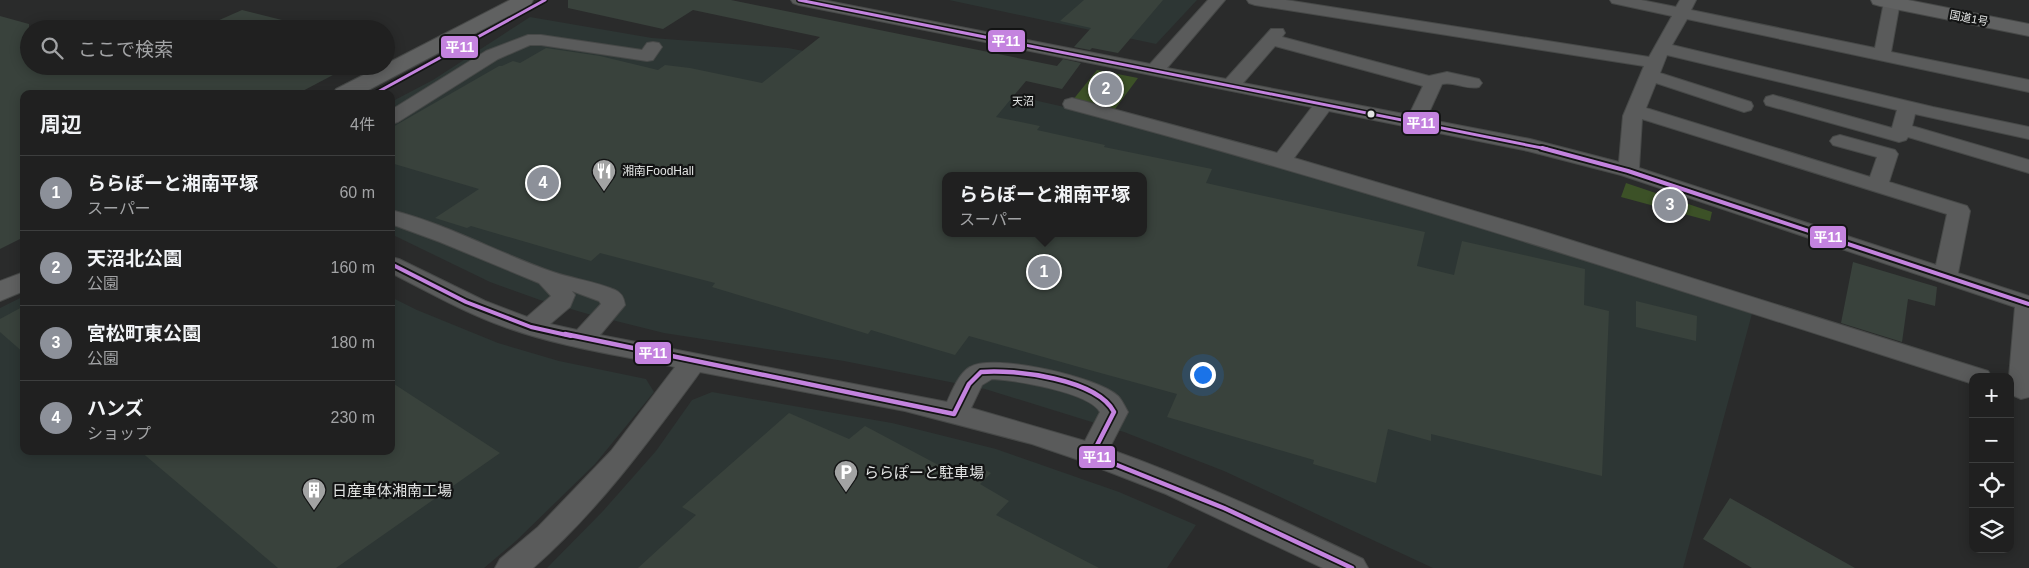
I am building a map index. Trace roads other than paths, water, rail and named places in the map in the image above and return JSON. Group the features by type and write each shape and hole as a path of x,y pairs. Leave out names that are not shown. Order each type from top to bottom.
{"highway":[{"path":"395,67 524,0"},
{"path":"381,90 545,0"},
{"name":"国道1号","path":"1929,0 2029,20"},
{"name":"国道1号","path":"1886,1 2029,30"},
{"path":"352,90 380,75"},
{"path":"0,275 20,265"},
{"path":"0,292 20,282"}],"street":[{"path":"799,0 1530,145 1628,171 2028,303 2020,390"},
{"path":"1155,70 1217,0"},
{"path":"1256,0 1656,62 1908,107 2029,133"},
{"path":"1618,0 1685,6 1882,55 2029,86"},
{"path":"1882,55 1886,1"},
{"path":"1628,171 1633,116 1637,111 1656,62 1685,6"},
{"path":"1230,86 1275,36 1430,82 1447,77 1473,83"},
{"path":"395,116 492,55 528,40 541,40 647,56 653,47"},
{"path":"1656,62 1744,106"},
{"path":"1415,122 1433,83 1430,82"},
{"path":"1773,101 1899,136 1908,107"},
{"path":"1072,104 1282,161 1524,232 1969,374"},
{"path":"1282,161 1324,104"},
{"path":"1637,111 1959,212 1946,276"},
{"path":"1901,130 2029,167"},
{"path":"1840,141 1888,154 1877,186"},
{"path":"395,218 448,237 547,278 579,284 608,296 612,299 613,305 583,339"},
{"path":"395,266 466,302 531,327 996,424 1148,475 1220,505 1352,568"},
{"path":"531,327 561,302 563,295 547,278"},
{"path":"511,568 549,536 622,458 693,362"},
{"path":"954,414 972,381 980,372 994,370 1021,372 1088,391 1109,403 1114,412 1092,455"}],"place":[{"name":"天沼北公園","path":"1106,89"},
{"name":"ハンズ","path":"543,183"},
{"name":"湘南FoodHall","path":"604,192"},
{"name":"宮松町東公園","path":"1670,205"},
{"name":"ららぽーと湘南平塚","path":"1044,272"},
{"name":"ららぽーと駐車場","path":"846,493"},
{"name":"日産車体湘南工場","path":"314,511"}],"district":[{"name":"天沼","path":"1023,101"}]}
